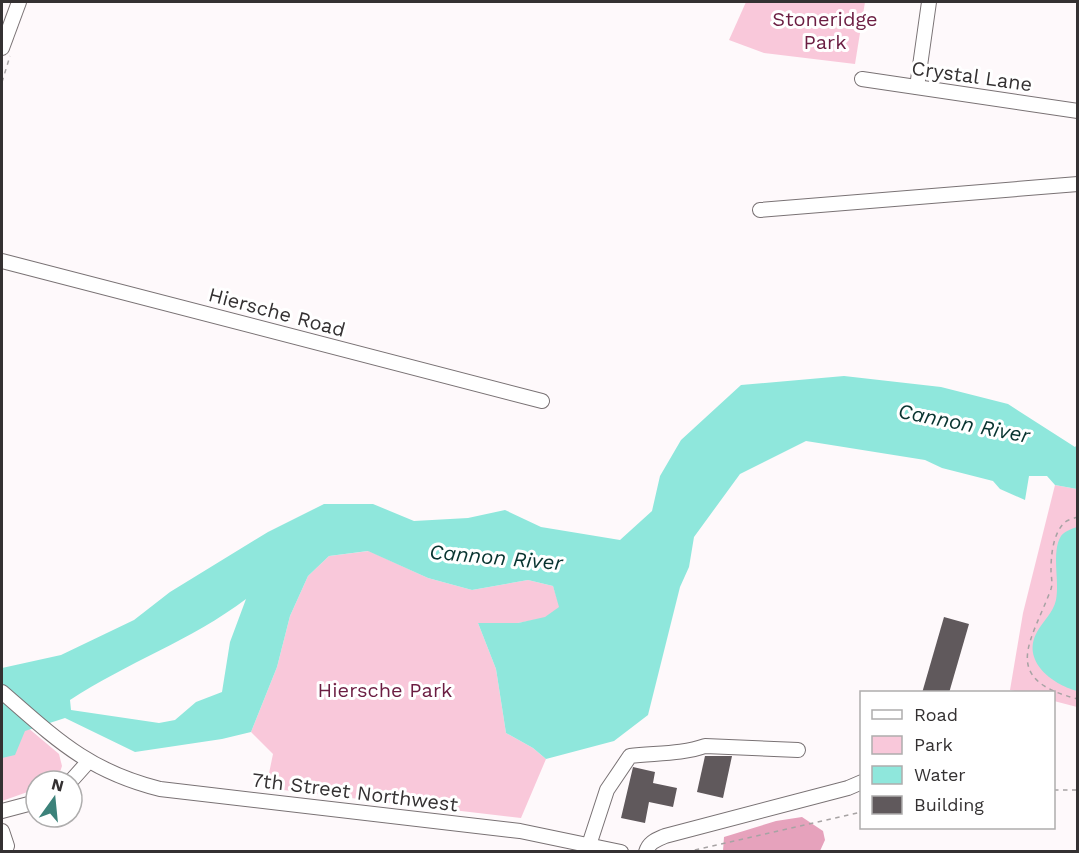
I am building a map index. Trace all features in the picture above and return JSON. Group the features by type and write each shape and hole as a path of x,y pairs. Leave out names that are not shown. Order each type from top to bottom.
{"street":[{"path":"2,48 19,2"},
{"path":"917,87 929,2"},
{"name":"Crystal Lane","path":"862,79 1077,111"},
{"path":"759,210 1077,184"},
{"name":"Hiersche Road","path":"2,261 542,401"},
{"name":"7th Street Northwest","path":"2,692 88,762 113,774 160,789 520,831 621,852"},
{"path":"589,844 608,790 630,756 691,751 705,746 798,750"},
{"path":"82,769 88,762"},
{"path":"646,852 648,846 664,836 848,788 860,782"},
{"path":"2,811 24,805"},
{"path":"2,831 7,846 3,852"}],"path":[{"path":"1054,691 1038,682 1028,666 1027,649 1032,630 1052,586 1053,547 1056,535 1065,522 1077,517"},
{"path":"1055,691 1077,699"},
{"path":"1055,790 1077,790"},
{"path":"686,852 860,812"}],"green space":[{"name":"Stoneridge Park","path":"746,2 865,2 855,64 764,53 729,40"},
{"path":"1055,485 1077,489 1077,707 1055,701 1055,691 1010,690 1023,613"},
{"name":"Hiersche Park","path":"369,551 428,578 472,590 528,580 553,586 560,607 545,618 518,623 478,623 496,669 506,733 533,748 546,759 521,818 266,788 273,754 251,732 277,667 290,616 308,576 329,556"},
{"path":"2,706 59,754 62,766 61,769 24,769 24,793 2,801"}],"shaded area":[{"path":"802,817 823,831 825,840 820,851 723,851 724,837 776,821"}],"water":[{"name":"Cannon River","path":"844,376 941,387 1008,404 1075,447 1077,445 1077,489 1055,485 1047,476 1029,476 1025,500 1000,489 993,481 942,468 925,460 806,441 740,474 694,537 689,567 680,587 648,715 614,741 546,759 533,748 506,733 496,669 478,623 518,623 545,617 559,607 553,586 528,580 472,590 428,578 368,551 329,556 308,576 290,616 277,667 251,732 222,739 135,752 65,718 25,731 15,755 2,758 2,668 61,655 134,620 170,592 268,532 324,504 373,504 414,521 468,518 505,510 541,527 620,540 652,511 660,476 681,440 741,385","holes":["246,599 230,642 222,692 196,702 175,720 159,723 71,710 70,700 204,627"]},
{"path":"1078,527 1077,691 1058,683 1042,670 1036,662 1033,643 1037,632 1055,605 1058,543 1064,533"}],"building":[{"path":"944,617 969,624 950,691 923,691"},
{"path":"705,756 732,756 723,798 697,792"},
{"path":"633,767 655,772 653,783 677,788 673,807 649,802 645,823 621,818"}]}
